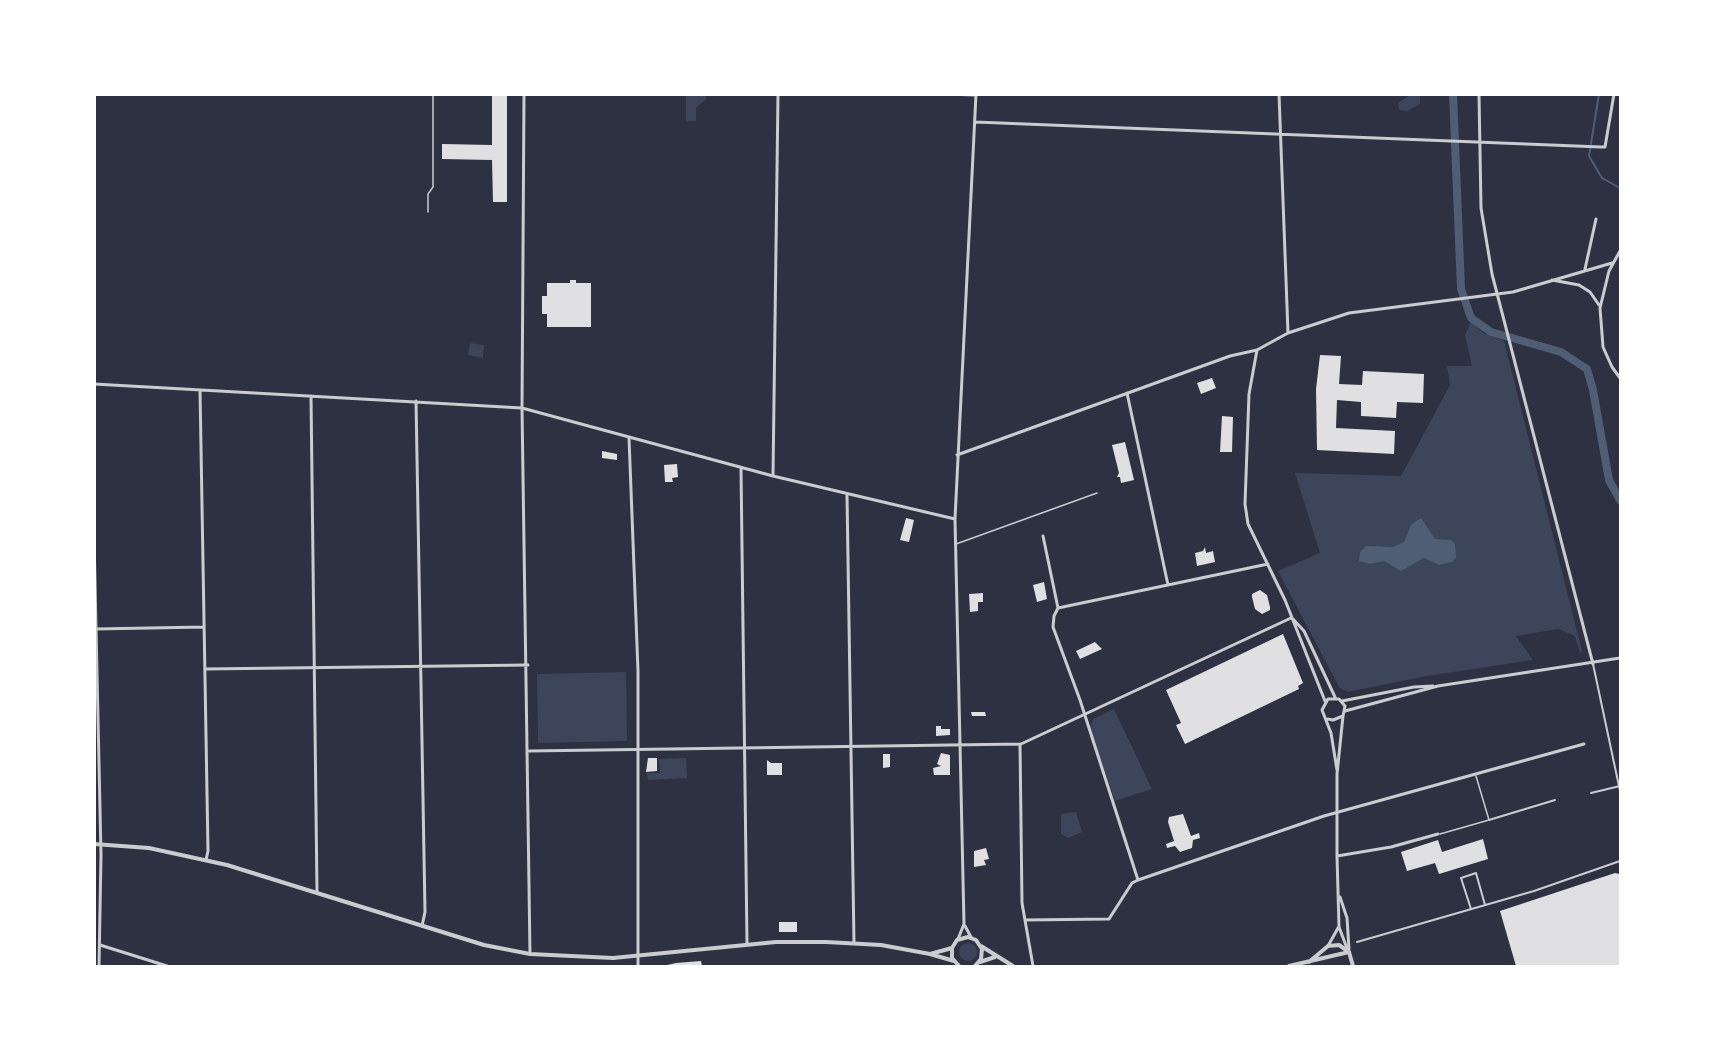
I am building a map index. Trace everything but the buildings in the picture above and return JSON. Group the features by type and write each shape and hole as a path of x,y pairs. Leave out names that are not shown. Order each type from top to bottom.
{"street":[{"path":"524,94 522,408 528,665 530,954"},
{"path":"773,476 778,94"},
{"path":"930,954 952,948 964,924 955,519 976,95 945,94"},
{"path":"1279,94 1288,333"},
{"path":"1479,94 1481,208 1492,274 1512,343 1593,664 1620,791"},
{"path":"975,122 1605,147 1614,94"},
{"path":"1586,270 1596,219"},
{"path":"1620,251 1612,263 1600,308 1603,347 1620,378"},
{"path":"957,455 1239,353 1257,350 1288,333 1348,313 1459,297 1513,292 1612,263"},
{"path":"1550,280 1579,285 1595,297 1600,308"},
{"path":"1257,350 1249,394 1245,504 1248,524 1292,618 1325,701 1322,710 1328,719 1337,774"},
{"path":"94,384 522,408 741,468 955,519"},
{"path":"200,390 208,851 206,860"},
{"path":"1127,393 1168,585"},
{"path":"311,396 317,892"},
{"path":"416,401 425,912 422,926"},
{"path":"629,438 639,750 639,966"},
{"path":"741,468 747,944"},
{"path":"847,494 854,943"},
{"path":"94,536 99,945 97,950 99,966"},
{"path":"1043,536 1059,608 1054,616 1053,627 1080,700 1138,880"},
{"path":"1059,608 1268,564"},
{"path":"1292,618 1304,631 1336,697 1342,701 1414,687 1438,686 1593,664 1620,658"},
{"path":"529,751 1021,744 1292,618"},
{"path":"95,629 204,627"},
{"path":"205,669 528,665"},
{"path":"1328,719 1333,720 1344,713 1438,686"},
{"path":"1325,701 1336,697"},
{"path":"1342,701 1344,713 1337,774 1336,813 1339,927 1353,966"},
{"path":"1021,744 1022,900 1033,966"},
{"path":"1025,920 1109,919 1132,883 1138,880 1336,813 1584,744"},
{"path":"1591,793 1620,786"},
{"path":"1489,820 1556,800"},
{"path":"1337,856 1391,847 1438,834"},
{"path":"97,844 148,848 206,860 317,892 484,945 530,954 590,958 640,956 747,944 854,943 930,954 959,966"},
{"path":"1357,942 1485,905 1620,861"},
{"path":"1471,909 1461,878 1476,873 1485,905"},
{"path":"1339,896 1347,918 1348,952"},
{"path":"964,924 971,937 981,946 995,957 1013,966"},
{"path":"1310,965 1328,946 1339,927"},
{"path":"958,939 971,937"},
{"path":"99,945 167,966"},
{"path":"1328,946 1339,945 1348,952"},
{"path":"980,962 983,954 981,946"},
{"path":"952,948 954,962"},
{"path":"1289,966 1310,965 1348,952"},
{"path":"975,966 995,957"}],"lane":[{"path":"428,212 428,194 432,187 433,94"},
{"path":"955,544 1097,492"},
{"path":"1438,834 1489,820 1476,775"}],"shaded area":[{"path":"686,95 706,95 706,99 696,108 696,121 686,121"},
{"path":"1410,95 1420,96 1420,104 1407,111 1399,110 1398,103"},
{"path":"1471,322 1483,333 1504,341 1582,651 1580,654 1575,636 1558,629 1516,636 1533,660 1427,676 1347,692 1339,687 1278,571 1320,553 1295,473 1401,476 1450,385 1447,366 1472,366 1465,335"},
{"path":"470,343 484,345 483,358 468,355"},
{"path":"1421,518 1435,539 1451,540 1455,544 1456,558 1452,562 1439,565 1424,558 1401,571 1384,561 1370,564 1359,561 1360,552 1366,546 1393,547 1404,542 1411,525"},
{"path":"626,672 627,741 538,743 537,674"},
{"path":"1114,709 1152,789 1115,801 1090,728 1093,719"},
{"path":"686,758 687,778 648,780 647,773 660,773 659,759"},
{"path":"1076,812 1082,832 1068,838 1061,834 1061,814"},
{"path":"968,943 974,946 977,952 974,958 968,961 962,958 959,952 962,946"}],"waterway":[{"path":"1453,94 1461,289 1471,318 1491,332 1561,352 1587,369 1593,390 1609,480 1620,500"},
{"path":"1599,94 1589,156 1602,178 1620,188"}]}
